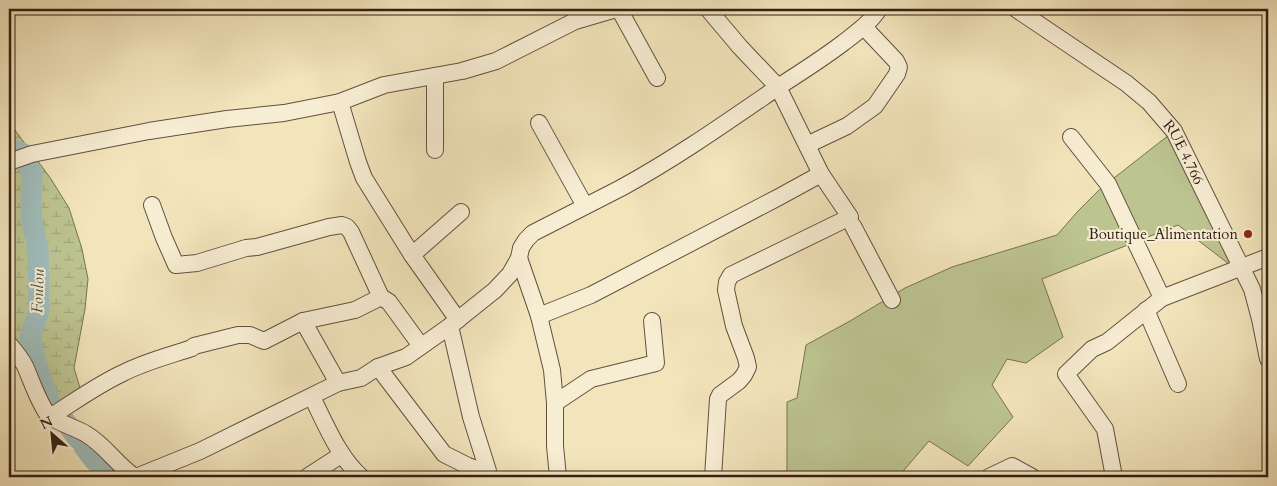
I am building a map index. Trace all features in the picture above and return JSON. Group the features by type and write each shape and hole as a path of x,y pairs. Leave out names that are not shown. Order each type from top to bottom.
{"street":[{"path":"20,158 149,131 227,119 284,113 340,102 384,85 462,71 496,61 575,21 617,9 657,78"},
{"path":"708,9 740,47 778,87 821,174 850,217 731,275 727,282 726,290 734,326 748,367 744,375 720,394 718,398 713,477"},
{"path":"9,344 24,364 35,391 50,417 86,434 110,453 124,470 135,477 200,451 338,384 361,378 378,368 406,356 454,323 495,290 510,274 519,258 521,248 533,233 622,187 736,117 829,54 864,27 879,9"},
{"name":"RUE 4.766","path":"1016,9 1126,83 1149,102 1174,131 1252,289 1268,359"},
{"path":"807,145 847,126 875,106 897,74 898,67 896,62 864,27"},
{"path":"435,76 435,150"},
{"path":"340,102 364,178 454,323 471,417 488,471 487,473 444,454 378,368"},
{"path":"539,123 585,206"},
{"path":"1071,137 1108,184 1162,298"},
{"path":"539,316 591,295 821,174"},
{"path":"152,205 176,265 196,263 321,229 342,225 347,227 381,297 389,302 421,346"},
{"path":"412,255 461,212"},
{"path":"853,226 892,300"},
{"path":"1114,477 1105,429 1066,374 1092,349 1107,342 1162,298 1268,257"},
{"path":"519,258 539,316 552,370 558,477"},
{"path":"50,417 123,372 194,346 238,335 250,335 264,342 303,321 355,310 381,297"},
{"path":"1146,310 1178,384"},
{"path":"555,404 591,379 656,363 652,320"},
{"path":"303,321 338,384"},
{"path":"312,397 341,455 361,477"},
{"path":"307,477 341,455"},
{"path":"988,477 1012,466 1032,477"}],"green space":[{"path":"9,122 51,179 69,208 82,249 88,279 85,309 74,368 80,388 50,417 9,344 9,230 11,225"},
{"path":"1174,131 1246,277 1178,225 1042,279 1063,337 1026,363 1007,359 992,385 1013,417 968,466 929,441 898,477 782,477 787,470 787,402 797,398 806,345 905,288 952,267 1057,235 1100,189"}],"waterway":[{"name":"Foulou","path":"9,150 22,153 32,174 31,216 38,250 39,311 30,337 38,370 52,409 58,412 94,460 114,477"}],"place":[{"name":"Boutique_Alimentation","path":"1248,234"}]}
